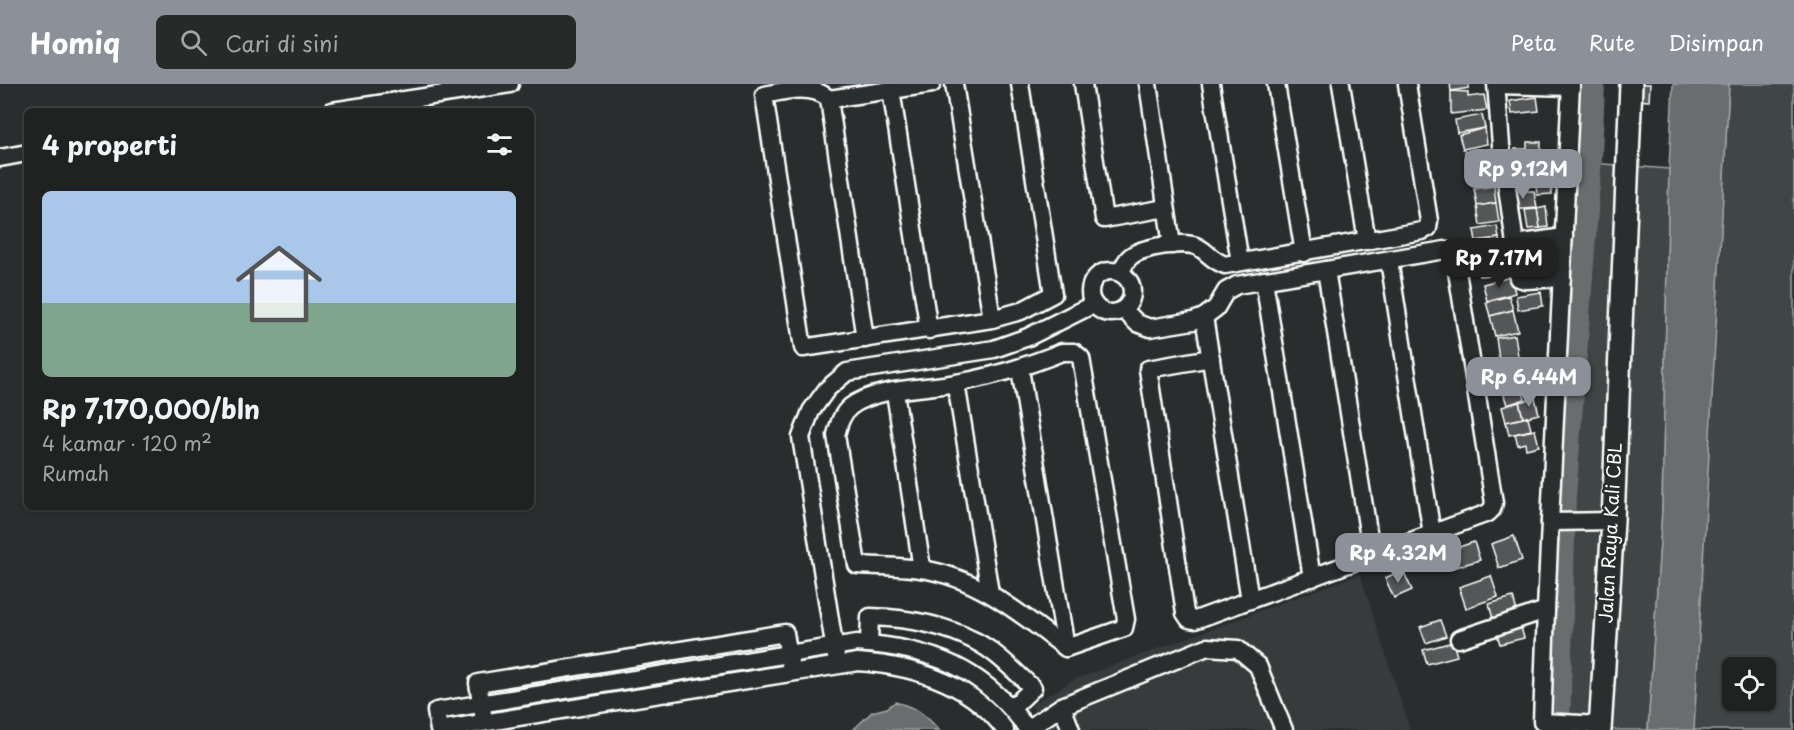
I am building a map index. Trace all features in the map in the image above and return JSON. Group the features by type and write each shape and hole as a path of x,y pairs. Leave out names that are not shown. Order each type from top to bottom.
{"main road":[{"name":"Jalan Raya Kali CBL","path":"1600,727 1613,521 1630,84"}],"street":[{"path":"353,108 510,84"},
{"path":"829,99 932,84"},
{"path":"954,84 992,319"},
{"path":"866,339 829,99 822,89 808,85 764,94 803,348 866,339 929,330 962,325 992,319 1021,311 1053,294 1020,84"},
{"path":"1083,84 1104,219 1166,208"},
{"path":"1148,84 1172,245"},
{"path":"1211,84 1240,262"},
{"path":"1276,84 1304,253"},
{"path":"1341,84 1367,241"},
{"path":"1120,273 1129,258 1141,250 1172,245 1187,244 1199,248 1214,260 1226,265 1304,253 1428,228 1429,221 1407,84"},
{"path":"1562,278 1518,279 1496,85 1571,86 1553,522 1546,610 1542,722 1600,727"},
{"path":"891,90 929,330"},
{"path":"0,158 24,154"},
{"path":"1515,244 1564,237"},
{"path":"1124,309 1137,323 1150,328 1193,321 1204,317 1216,308 1226,291 1237,285 1444,250 1455,259 1494,503 1492,509 1488,513 1312,578 1195,620 1190,619 1185,613 1148,369 1211,358"},
{"path":"1389,260 1432,534"},
{"path":"1326,270 1372,556"},
{"path":"1109,271 1120,273 1129,280 1133,290 1131,301 1124,309 1113,313 1103,311 1094,304 1090,294 1092,283 1099,275 1109,271"},
{"path":"1264,280 1312,578"},
{"path":"837,666 801,437 811,411 827,389 847,372 994,349 1028,338 1094,304"},
{"path":"1204,317 1250,600"},
{"path":"962,325 965,353"},
{"path":"1062,352 1074,352 1081,358 1126,619 1124,628 1066,648 990,593 954,577 922,569 857,565 836,435 841,418 850,407 865,399 895,392 956,383 1020,369 1062,352"},
{"path":"919,360 924,387"},
{"path":"1020,369 1066,648"},
{"path":"956,383 990,593"},
{"path":"895,392 922,569"},
{"path":"1553,522 1613,521"},
{"path":"1459,639 1546,610"},
{"path":"869,644 870,617 897,618 936,626 975,641 1004,661 1033,688 1012,708"},
{"path":"1005,730 973,698 947,683 920,672 890,664 858,662 439,730 436,711 856,643 892,646 926,653 955,666 984,683 1012,708 1028,730 1062,706 1207,647 1238,649 1258,666 1284,730"},
{"path":"789,655 792,674"},
{"path":"482,703 485,722"},
{"path":"1062,706 1071,730"}],"shaded area":[{"path":"1673,84 1729,84 1694,730 1648,730 1662,511 1669,169"},
{"path":"1729,84 1794,84 1794,730 1693,730"},
{"path":"1590,163 1669,169 1662,511 1648,730 1563,730"},
{"path":"1360,574 1410,730 1044,730 1031,705 1073,680"},
{"path":"895,702 920,712 939,730 853,730 872,712 887,708"}],"building":[{"path":"1450,84 1469,84 1469,88 1451,91"},
{"path":"1636,84 1650,84 1649,101 1635,100"},
{"path":"1451,91 1468,92 1468,97 1484,95 1487,110 1451,114"},
{"path":"1537,97 1539,111 1512,114 1510,101"},
{"path":"1482,115 1485,128 1457,133 1455,120"},
{"path":"1485,128 1487,144 1463,149 1459,135"},
{"path":"1527,142 1541,142 1540,163 1515,163 1515,149 1527,149"},
{"path":"1489,149 1491,165 1467,168 1465,152"},
{"path":"1532,171 1534,186 1509,188 1507,174"},
{"path":"1550,174 1552,194 1537,195 1535,176"},
{"path":"1494,186 1496,203 1477,206 1474,189"},
{"path":"1510,191 1534,191 1537,208 1511,210"},
{"path":"1496,203 1499,222 1480,225 1477,206"},
{"path":"1546,207 1548,227 1540,228 1537,209"},
{"path":"1537,209 1540,228 1528,229 1525,210"},
{"path":"1497,226 1499,238 1476,241 1474,230"},
{"path":"1499,238 1501,251 1478,255 1476,241"},
{"path":"1546,248 1549,268 1522,273 1519,259 1537,255 1537,250"},
{"path":"1496,254 1497,275 1479,276 1478,255"},
{"path":"1511,277 1515,293 1487,301 1483,284"},
{"path":"1541,292 1543,306 1518,310 1516,296"},
{"path":"1509,296 1513,310 1490,316 1486,302"},
{"path":"1513,310 1518,331 1495,336 1490,316"},
{"path":"1515,335 1519,363 1500,366 1496,338"},
{"path":"1536,363 1539,381 1526,383 1523,364"},
{"path":"1517,365 1522,381 1502,386 1497,370"},
{"path":"1521,387 1525,399 1507,405 1503,392"},
{"path":"1535,398 1539,414 1523,418 1519,402"},
{"path":"1519,402 1523,418 1506,422 1502,407"},
{"path":"1528,417 1531,430 1509,435 1506,422"},
{"path":"1535,430 1539,446 1526,449 1525,443 1518,445 1515,434"},
{"path":"1514,536 1522,560 1499,568 1491,544"},
{"path":"1474,542 1480,560 1452,568 1447,551"},
{"path":"1403,570 1412,590 1394,598 1385,578"},
{"path":"1491,576 1498,597 1466,608 1459,587"},
{"path":"1513,597 1517,612 1493,619 1489,604"},
{"path":"1440,620 1446,636 1426,643 1420,627"},
{"path":"1520,624 1524,638 1500,644 1496,631"},
{"path":"1453,642 1457,656 1427,664 1423,650"}],"waterway":[{"path":"1558,730 1564,497 1590,158 1593,84"}]}
